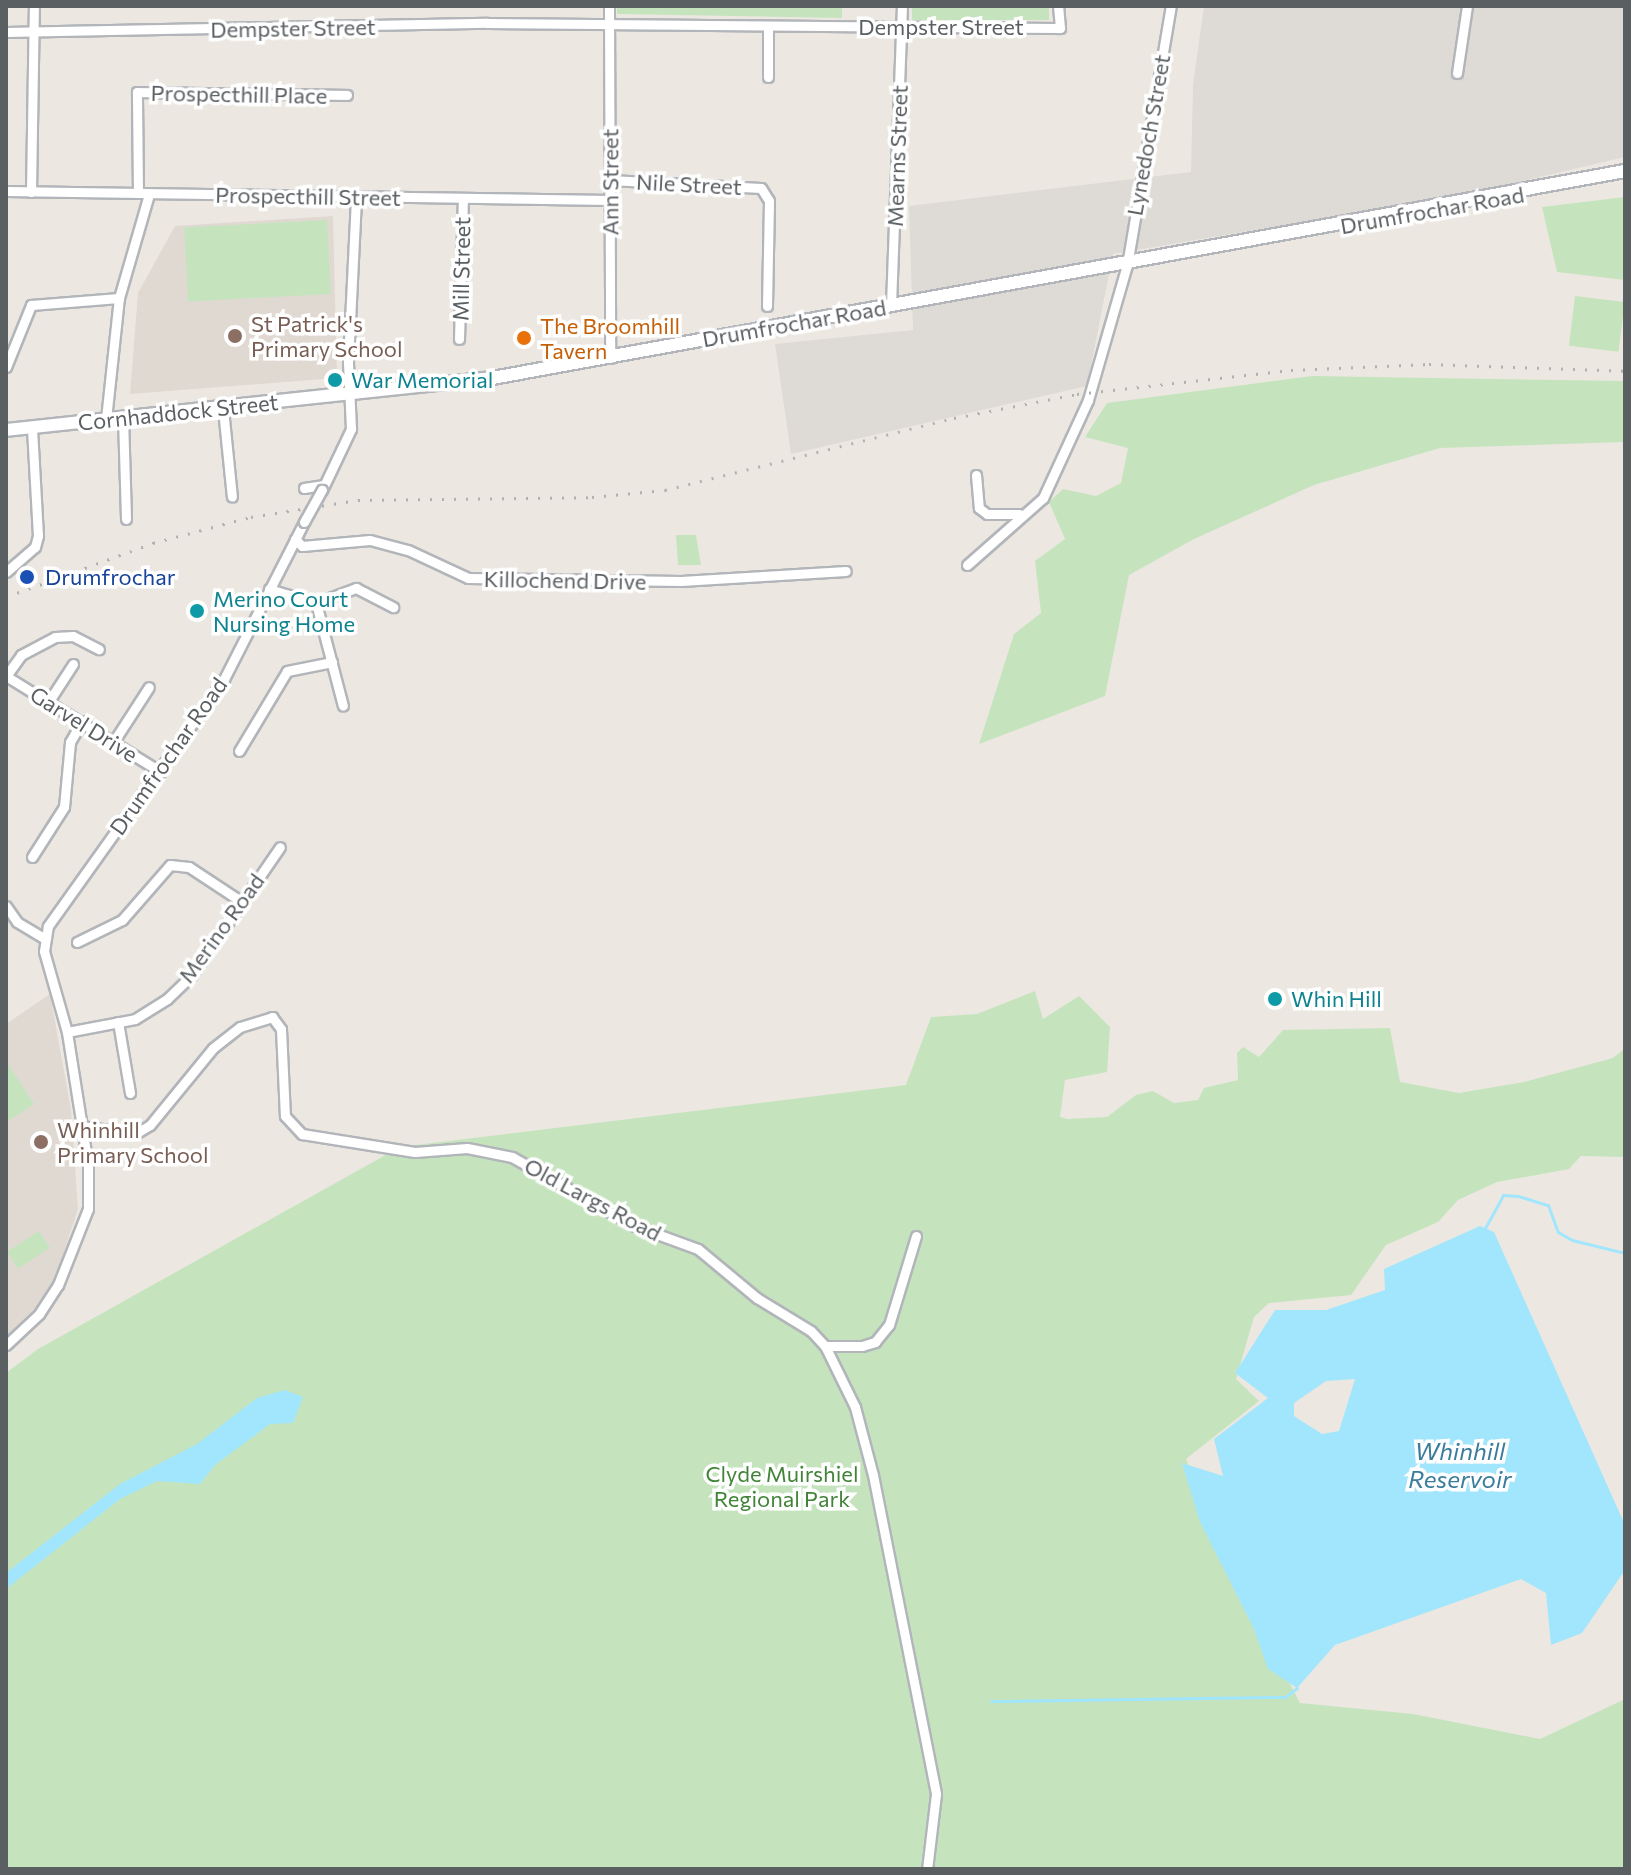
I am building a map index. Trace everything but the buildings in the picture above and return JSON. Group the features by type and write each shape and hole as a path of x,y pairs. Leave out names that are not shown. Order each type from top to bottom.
{"main road":[{"name":"Drumfrochar Road","path":"349,391 487,379 610,358 1625,171"},
{"name":"Cornhaddock Street","path":"6,430 223,409 349,391"}],"street":[{"path":"31,192 34,6"},
{"name":"Ann Street","path":"609,6 610,358"},
{"name":"Mearns Street","path":"891,305 902,6"},
{"name":"Dempster Street","path":"6,32 608,24 1060,28 1058,6"},
{"name":"Lynedoch Street","path":"967,565 1019,514 1043,498 1088,400 1127,265 1171,6"},
{"path":"1457,73 1467,6"},
{"path":"768,26 768,77"},
{"name":"Prospecthill Place","path":"138,193 137,92 347,95"},
{"name":"Nile Street","path":"610,180 761,188 767,193 767,306"},
{"name":"Prospecthill Street","path":"6,191 610,200"},
{"path":"106,419 119,298 149,194"},
{"path":"349,391 356,197"},
{"name":"Mill Street","path":"459,339 463,198"},
{"path":"6,367 31,305 119,298"},
{"name":"Drumfrochar Road","path":"44,938 54,914 161,772 224,679 351,429 349,391"},
{"path":"223,409 232,497"},
{"path":"123,417 126,519"},
{"path":"6,572 35,547 38,536 32,427"},
{"path":"976,475 979,508 987,514 1019,514"},
{"path":"304,488 323,487"},
{"name":"Killochend Drive","path":"295,539 302,546 370,540 408,550 468,578 681,581 846,571"},
{"path":"269,589 316,603 356,588 393,607"},
{"path":"316,603 343,706"},
{"path":"6,676 21,655 55,637 73,636 99,649"},
{"path":"239,751 287,671 332,662"},
{"path":"49,701 73,664"},
{"name":"Garvel Drive","path":"6,676 161,772"},
{"path":"114,741 149,687"},
{"path":"32,857 64,807 70,742 82,721"},
{"name":"Merino Road","path":"67,1032 118,1022 151,1010 183,983 280,847"},
{"path":"77,942 122,920 170,865 189,867 242,902"},
{"path":"6,906 17,922 44,938 67,1032 82,1126 88,1209 75,1246 39,1314 6,1345"},
{"name":"Old Largs Road","path":"82,1126 135,1134 150,1125 213,1048 240,1027 272,1017 281,1029 285,1116 302,1134 415,1152 467,1148 512,1157 635,1226 698,1249 825,1346 859,1421 910,1655 936,1794 927,1869"},
{"path":"118,1022 130,1093"},
{"path":"825,1346 875,1342 889,1325 916,1236"}],"shaded area":[{"path":"1204,6 1625,6 1625,157 1467,194 1113,254 1087,386 791,454 775,344 913,330 909,206 1191,172 1193,85"},
{"name":"St Patrick's Primary School","path":"333,216 337,378 130,394 138,293 175,226"},
{"name":"Whinhill Primary School","path":"50,994 71,1110 78,1209 51,1292 6,1337 6,1024"}],"green space":[{"path":"617,6 842,6 842,18 617,14"},
{"path":"912,6 1049,6 1049,20 912,20"},
{"path":"1625,197 1625,280 1557,272 1542,207"},
{"path":"327,220 331,294 188,301 184,227"},
{"path":"1575,296 1625,302 1619,352 1569,346"},
{"path":"1312,376 1625,381 1625,442 1440,448 1314,485 1194,539 1129,575 1105,696 979,744 1014,634 1041,613 1035,561 1065,539 1049,502 1063,489 1096,496 1121,483 1128,448 1085,437 1107,403"},
{"path":"676,535 696,535 701,565 678,565"},
{"name":"Clyde Muirshiel Regional Park","path":"1035,991 1043,1019 1079,996 1110,1027 1107,1072 1065,1080 1060,1117 1068,1119 1107,1117 1136,1095 1153,1091 1174,1103 1198,1100 1204,1088 1238,1080 1237,1053 1243,1047 1259,1057 1283,1030 1390,1028 1400,1082 1459,1093 1524,1082 1613,1058 1625,1048 1625,1157 1581,1156 1569,1169 1497,1182 1458,1200 1438,1222 1386,1245 1351,1295 1269,1303 1254,1317 1236,1379 1259,1401 1186,1459 1234,1576 1300,1703 1413,1714 1540,1739 1625,1699 1625,1869 6,1869 6,1373 38,1349 400,1147 906,1085 931,1017 977,1014"},
{"path":"6,1061 34,1104 6,1122"},
{"path":"39,1231 50,1248 18,1268 7,1252"}],"water":[{"name":"Whinhill Reservoir","path":"1480,1226 1494,1232 1625,1525 1625,1570 1582,1633 1551,1645 1546,1593 1521,1579 1335,1645 1297,1688 1268,1669 1254,1629 1200,1522 1182,1463 1223,1476 1214,1439 1268,1398 1235,1373 1275,1310 1326,1310 1385,1290 1384,1269","holes":["1355,1379 1339,1431 1322,1434 1294,1416 1294,1403 1326,1381"]},
{"path":"285,1390 303,1397 293,1423 270,1424 215,1465 200,1484 157,1481 120,1499 6,1589 6,1573 120,1484 197,1444 257,1398"}],"waterway":[{"path":"1485,1228 1503,1195 1518,1196 1548,1205 1558,1232 1572,1240 1625,1253"},
{"path":"991,1701 1285,1697 1297,1688"}],"railway":[{"path":"6,597 153,543 251,517 358,500 592,497 665,490 954,418 1077,394 1291,370 1429,364 1625,371"}],"place":[{"name":"St Patrick's Primary School","path":"235,336"},
{"name":"The Broomhill Tavern","path":"524,338"},
{"name":"War Memorial","path":"335,380"},
{"name":"Drumfrochar","path":"27,577"},
{"name":"Merino Court Nursing Home","path":"197,611"},
{"name":"Whin Hill","path":"1275,999"},
{"name":"Whinhill Primary School","path":"41,1142"}]}
